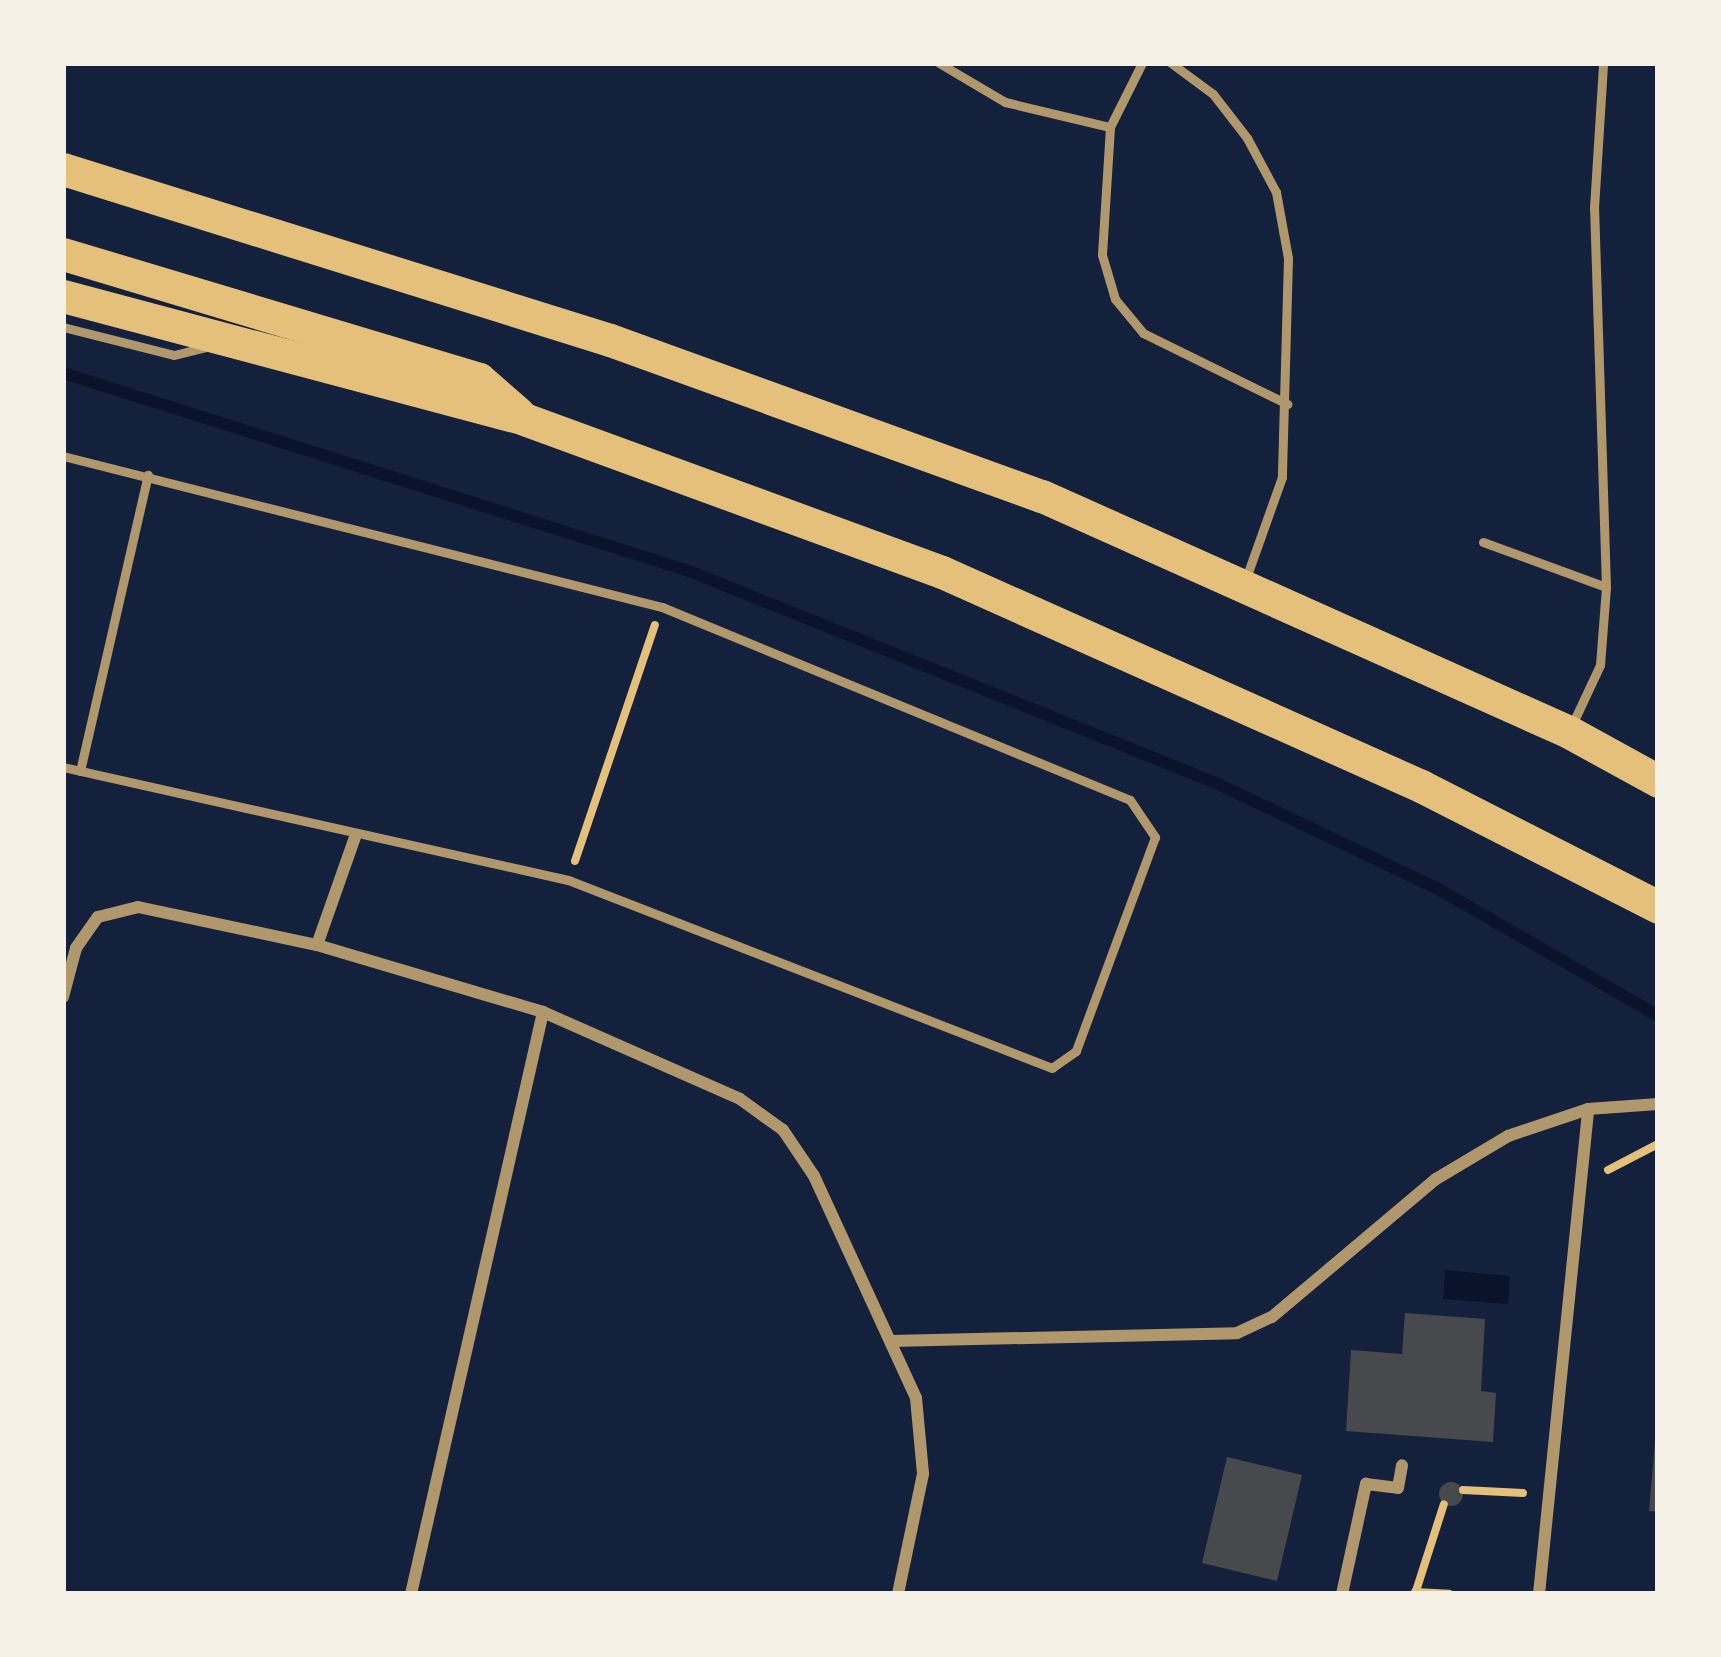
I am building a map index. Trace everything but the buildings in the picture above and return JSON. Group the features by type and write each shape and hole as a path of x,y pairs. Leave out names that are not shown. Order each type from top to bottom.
{"highway":[{"path":"63,169 362,259 838,420 1042,496 1569,732 1658,781"},
{"path":"63,254 479,379 524,419"},
{"path":"63,296 524,419 942,572 1421,786 1658,907"}],"street":[{"path":"317,945 355,837"},
{"path":"64,993 76,948 98,917 138,908 317,945 543,1012 740,1099 783,1130 814,1176 891,1341 924,1437 898,1594"},
{"path":"411,1594 543,1012"},
{"path":"891,1341 1237,1333 1272,1317 1436,1179 1508,1136 1588,1108 1658,1104"},
{"path":"1539,1594 1588,1108"},
{"path":"1342,1594 1366,1484 1397,1487 1402,1465"}],"lane":[{"path":"939,63 1005,101 1110,127"},
{"path":"1142,63 1110,127 1102,255 1115,299 1143,333 1287,404"},
{"path":"1171,63 1213,94 1276,192 1292,327 1282,477 1262,548 1240,588"},
{"path":"1569,732 1600,665 1606,587 1594,208 1603,63"},
{"path":"63,327 174,355 233,341"},
{"path":"63,456 662,607 1130,800 1155,837 1076,1051 1052,1068 568,880 355,837 63,767"},
{"path":"80,770 148,475"},
{"path":"1483,542 1606,587"}],"path":[{"path":"568,880 662,607"},
{"path":"1608,1168 1658,1144"},
{"path":"1463,1490 1523,1493"},
{"path":"1444,1504 1415,1593 1449,1594"}],"water":[{"path":"1445,1270 1510,1276 1508,1304 1443,1299"}],"waterway":[{"path":"63,373 689,571 1216,783 1440,890 1658,1016"}]}
